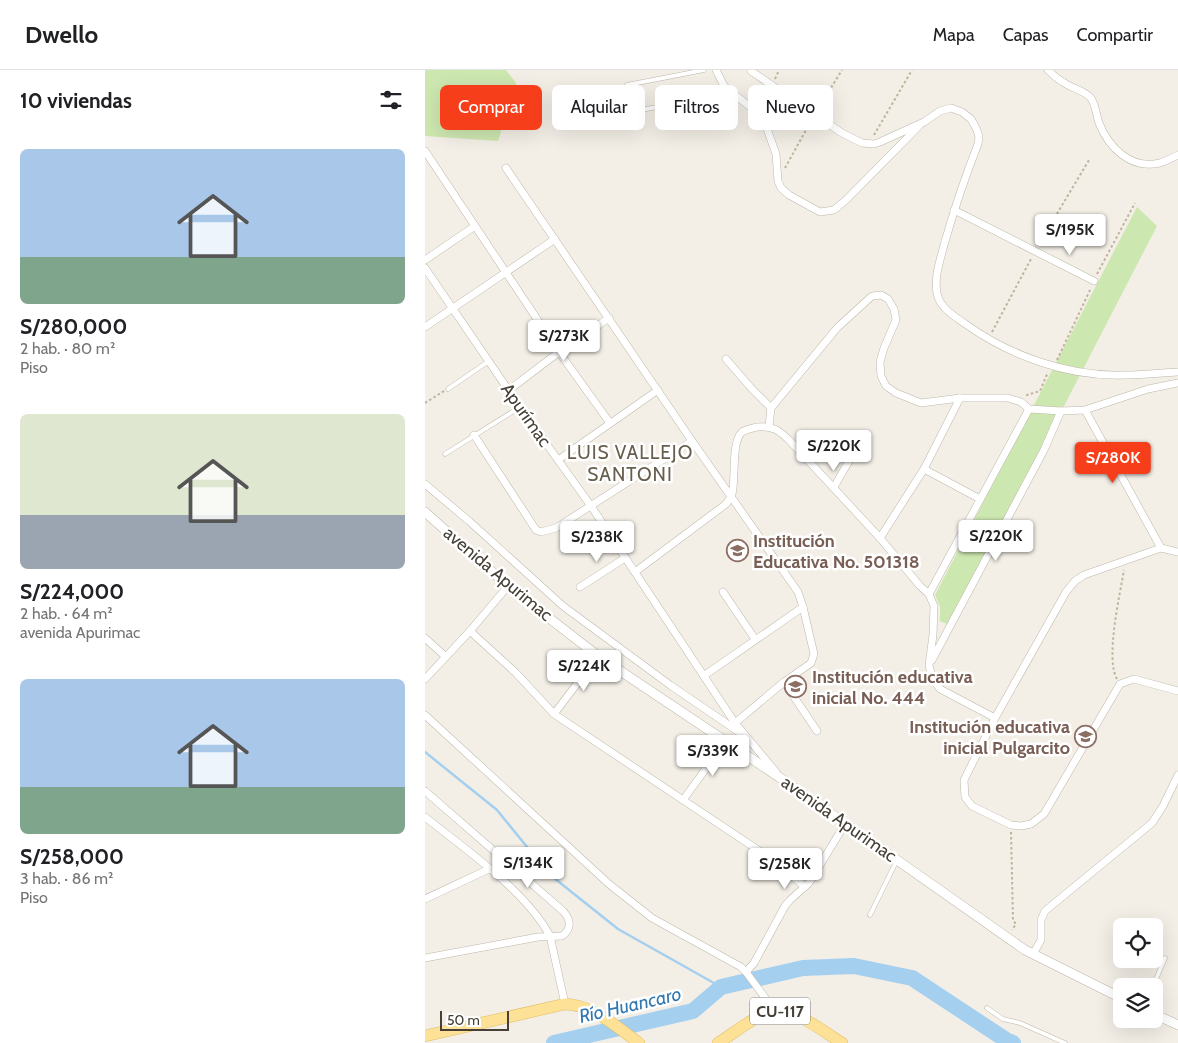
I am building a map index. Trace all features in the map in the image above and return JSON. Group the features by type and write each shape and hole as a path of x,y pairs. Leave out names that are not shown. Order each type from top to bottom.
{"main road":[{"path":"425,1036 565,1004 575,1004 607,1020 639,1043"},
{"name":"CU-117","path":"719,1043 771,1006 797,1016 842,1043"}],"street":[{"path":"716,70 724,85"},
{"path":"1048,70 1062,82 1090,98 1105,137 1118,152 1129,160 1139,164 1161,163 1178,155"},
{"path":"751,71 772,85"},
{"path":"738,97 755,111 765,123 776,154 778,181 781,188 789,196 820,212 834,210 846,200 924,122"},
{"path":"833,127 862,144 869,145 880,142 951,108 962,112 971,119 979,136 978,144 954,210 936,276 937,296 948,312 988,338 1021,354 1054,366 1084,373 1124,375 1178,372"},
{"path":"425,151 559,352 610,423"},
{"path":"506,168 692,441 798,592 815,654 814,658 811,663 784,682 735,723"},
{"path":"954,210 1094,281"},
{"path":"425,260 475,226"},
{"path":"425,327 555,239"},
{"name":"Apurímac","path":"425,268 520,407 591,506 705,675 735,723 779,777"},
{"path":"769,426 771,408 837,328 872,296 881,296 888,299 894,309 897,320 879,362 881,376 886,386 896,393 921,402 960,398 1008,398 1021,402 1029,409 1085,410 1148,389 1178,383"},
{"path":"509,390 559,352 609,318"},
{"path":"726,359 771,408"},
{"path":"558,460 658,390"},
{"path":"880,538 924,469 960,398"},
{"path":"929,594 1029,409"},
{"path":"929,664 1044,450 1061,410"},
{"path":"1085,410 1161,548"},
{"path":"635,572 726,504 731,496 736,444 742,432 754,427 769,426 782,433 834,487 929,594 934,606 929,664 932,678 940,689 995,718"},
{"path":"474,435 536,530 544,532 556,528 692,441"},
{"path":"834,487 860,442"},
{"path":"924,469 980,499"},
{"name":"Apurímac","path":"425,484 563,606 670,685 746,736"},
{"name":"avenida Apurimac","path":"425,512 508,586 598,656 779,777 1007,938 1033,954 1113,994"},
{"path":"1178,552 1161,548 1084,575 1075,581 1066,592 995,718 964,780 965,797 972,806 1011,825 1031,824 1044,814 1120,684 1126,680 1134,679 1178,691"},
{"path":"580,587 625,558"},
{"path":"425,679 470,631 508,586"},
{"path":"723,592 755,639"},
{"path":"705,675 803,606"},
{"path":"470,631 516,673 554,714 776,862 805,888"},
{"path":"425,638 446,657"},
{"path":"554,714 598,656"},
{"path":"784,682 817,731"},
{"path":"425,715 609,884 652,918 741,967 771,1006"},
{"path":"683,800 726,741"},
{"path":"1033,954 1041,940 1041,920 1045,911 1152,823 1163,806 1178,775"},
{"path":"425,791 569,917 569,930 561,936 550,936 425,958"},
{"path":"425,816 500,877 524,900 545,926 550,936 565,1004"},
{"path":"747,974 785,906 809,883 845,824"},
{"path":"425,899 489,869"},
{"path":"1163,1018 1178,1026"}],"lane":[{"path":"627,85 704,70"},
{"path":"448,389 489,361"},
{"path":"445,454 520,407"},
{"path":"869,915 897,860"},
{"path":"1156,978 1165,958"},
{"path":"987,1008 1003,1019 1020,1023 1065,1043"}],"path":[{"path":"833,85 842,70"},
{"path":"869,145 912,70"},
{"path":"778,181 806,130"},
{"path":"988,338 1035,251 1089,160"},
{"path":"1029,409 1027,395 1039,391 1054,366 1094,281 1135,203"},
{"path":"425,403 448,389"},
{"path":"1120,684 1113,673 1113,654 1114,630 1125,560"},
{"path":"1007,938 1016,924 1013,920 1011,825"}],"green space":[{"path":"425,70 506,70 516,83 515,85 440,85 440,130 501,130 498,141 425,136"},
{"path":"1137,207 1157,226 1063,408 947,624 940,621 940,607 935,595"}],"waterway":[{"path":"425,752 497,810 549,874 618,929 721,987"},
{"name":"Río Huancaro","path":"554,1043 693,1011 721,987 803,968 854,966 912,978 1013,1043"}],"place":[{"name":"Institución Educativa No. 501318","path":"737,551"},
{"name":"Institución educativa inicial No. 444","path":"796,687"},
{"name":"Institución educativa inicial Pulgarcito","path":"1086,737"}],"district":[{"name":"LUIS VALLEJO SANTONI","path":"630,463"}]}
